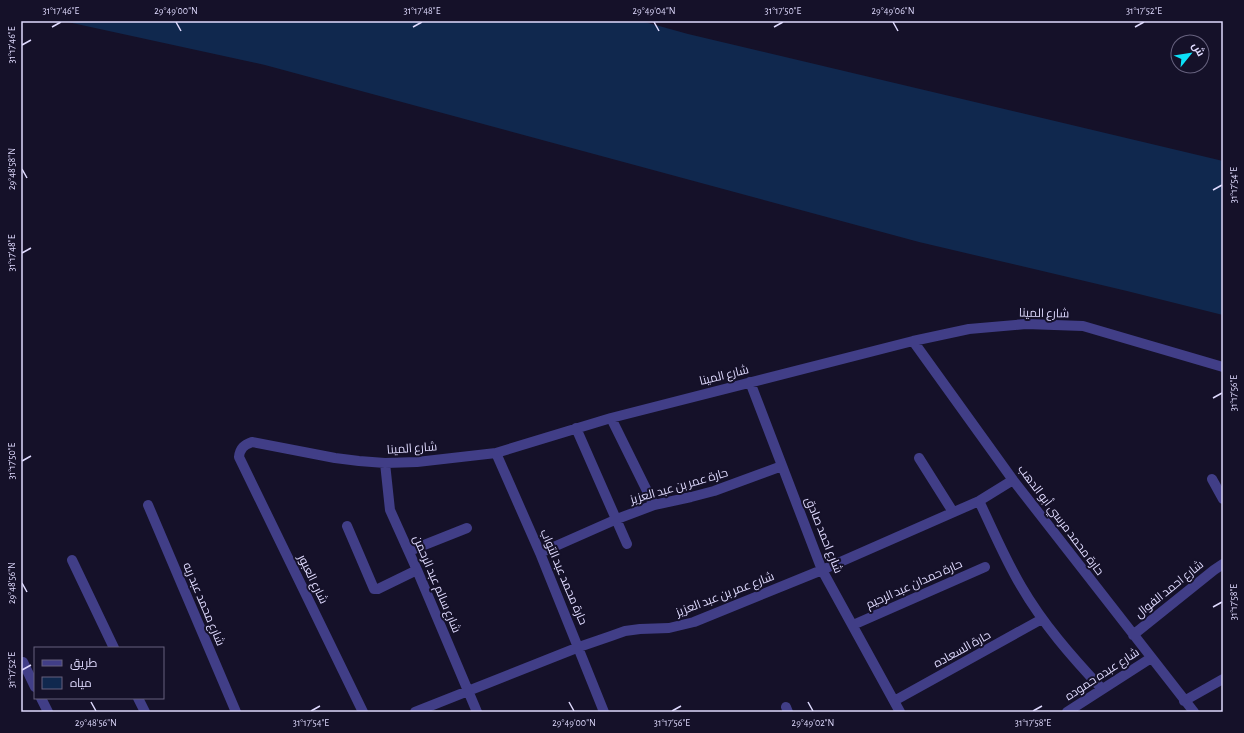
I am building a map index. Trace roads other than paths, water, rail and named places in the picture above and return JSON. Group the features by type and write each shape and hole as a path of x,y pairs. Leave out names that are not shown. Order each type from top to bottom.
{"street":[{"name":"شارع المينا","path":"239,457 240,450 245,444 252,442 335,458 385,463 417,462 496,453 611,418 913,341 969,329 1026,324 1083,326 1223,367"},
{"name":"حارة محمد مرسي أبو الدهب","path":"913,341 1013,480 1194,712"},
{"name":"شارع احمد صادق","path":"750,382 822,570 900,712"},
{"path":"611,418 654,504"},
{"path":"576,428 628,544"},
{"name":"حارة محمد عبد التواب","path":"496,453 540,553 604,712"},
{"name":"شارع العبور","path":"239,457 363,712"},
{"path":"919,458 953,512"},
{"name":"شارع سالم عبد الرحمن","path":"385,463 390,510 409,551 477,712"},
{"name":"حارة عمر بن عبد العزيز","path":"540,553 654,504 714,491 782,466"},
{"path":"1212,479 1223,499"},
{"name":"شارع عمر بن عبد العزيز","path":"415,712 579,647 626,631 682,626 822,570 979,502 1013,480"},
{"path":"979,502 1007,560 1042,619 1064,648 1102,689"},
{"name":"شارع محمد عبد ربه","path":"148,505 236,712"},
{"path":"347,526 374,589 378,589 417,570"},
{"path":"409,551 468,528"},
{"path":"72,560 114,647"},
{"name":"شارع احمد الفوال","path":"1133,635 1223,564"},
{"name":"حارة حمدان عبد الرحيم","path":"853,625 985,567"},
{"name":"حارة السعاده","path":"894,701 1042,619"},
{"name":"شارع عبده حموده","path":"1067,712 1151,658"},
{"path":"23,662 34,685"},
{"path":"1184,701 1223,679"},
{"path":"42,699 48,712"},
{"path":"138,699 145,712"}],"water":[{"path":"63,21 641,21 688,34 1223,161 1223,315 919,242 265,65"}]}
